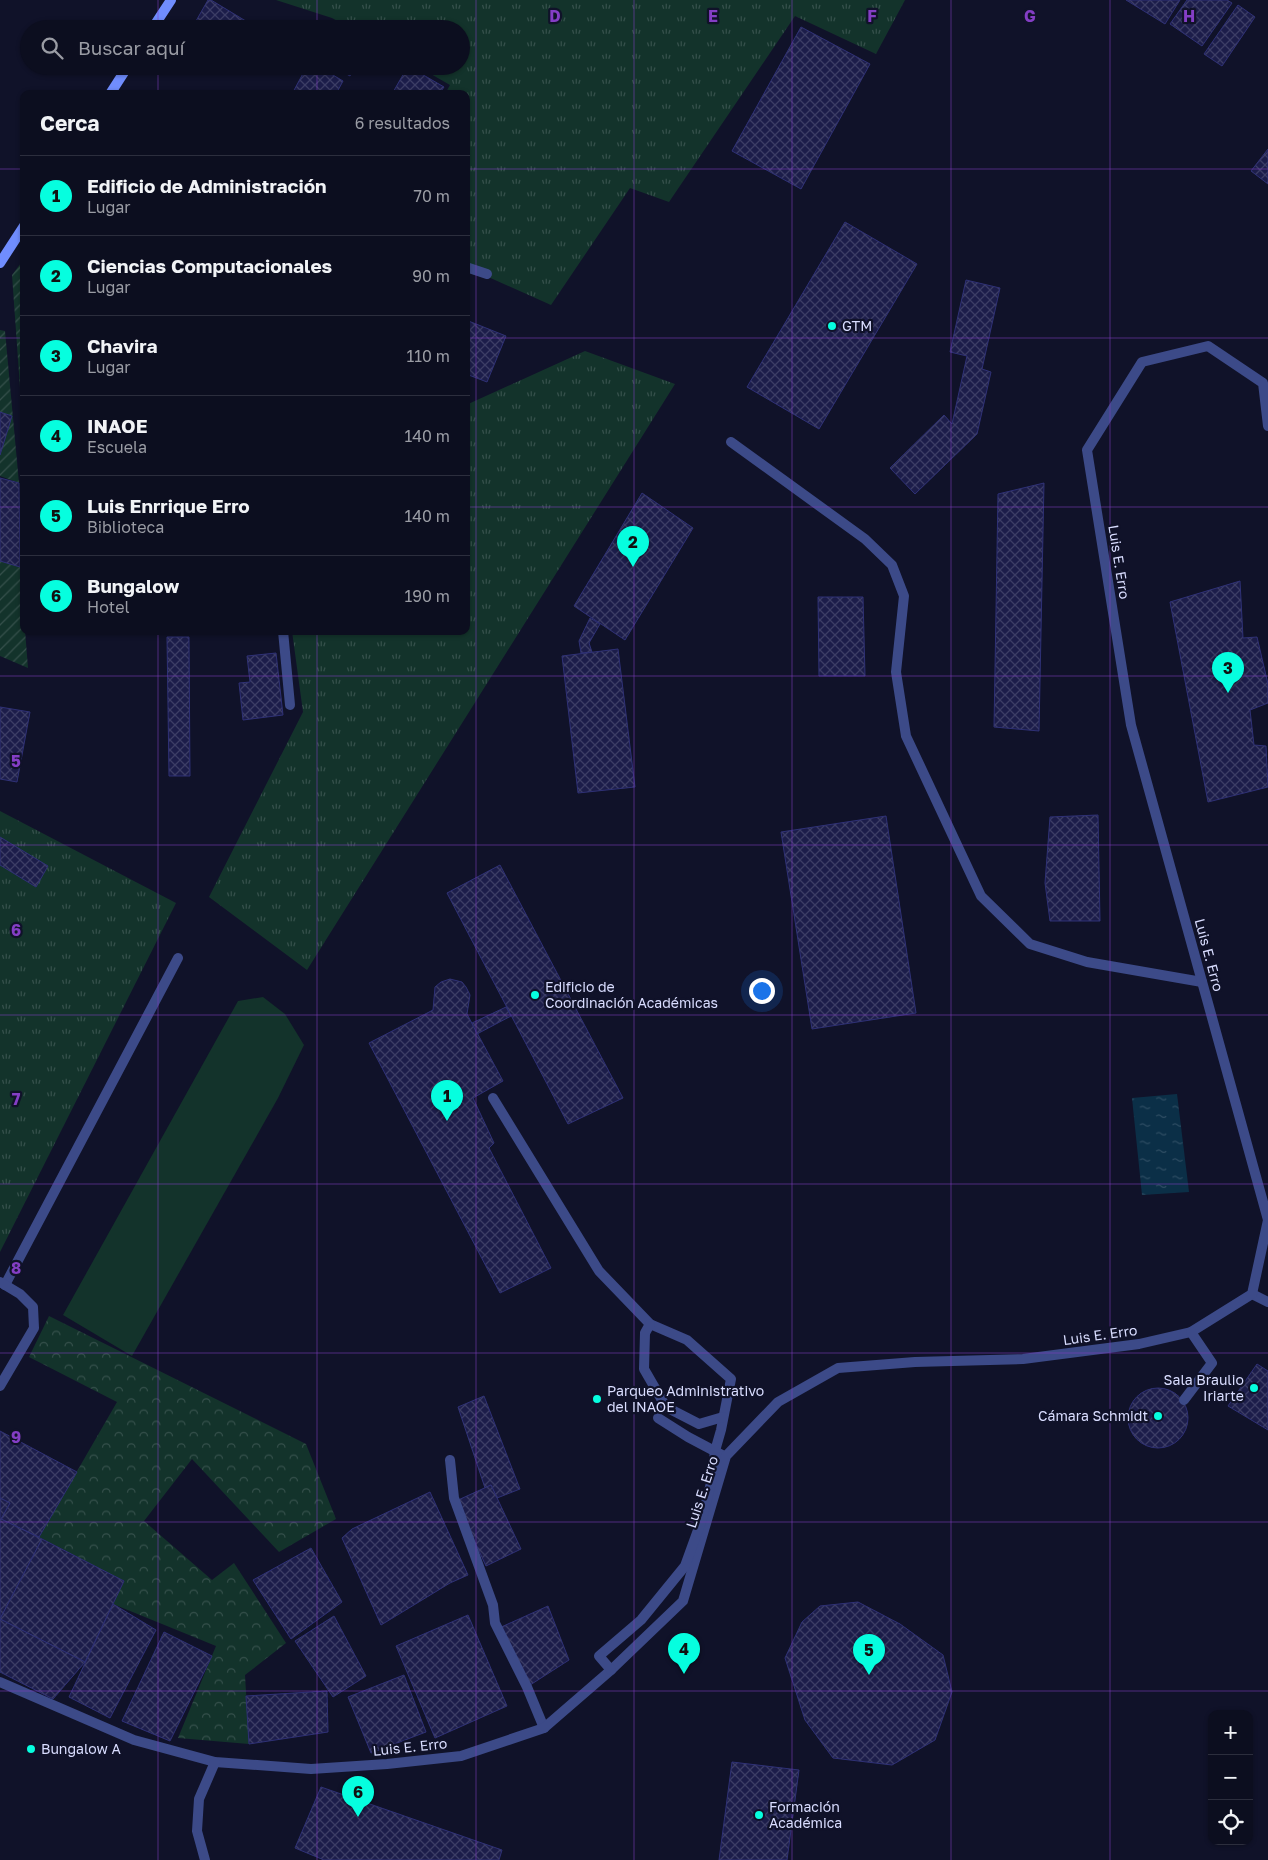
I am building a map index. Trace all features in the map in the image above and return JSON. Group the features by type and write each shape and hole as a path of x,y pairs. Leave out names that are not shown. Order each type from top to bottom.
{"main road":[{"path":"158,20 171,0"},
{"path":"113,90 122,75"},
{"path":"0,263 20,232"}],"street":[{"path":"470,268 487,274"},
{"name":"Luis E. Erro","path":"0,1682 134,1740 215,1762 311,1769 461,1756 544,1728 611,1670 683,1600 726,1456 778,1402 838,1368 915,1362 1023,1359 1139,1344 1191,1332 1252,1294 1268,1220 1131,725 1087,450 1142,362 1208,346 1263,383 1268,426"},
{"path":"731,442 864,538 892,565 904,596 896,672 906,736 981,896 1030,944 1087,962 1202,982"},
{"path":"283,635 290,705"},
{"path":"0,1386 34,1328 33,1307 20,1294 2,1283 178,958"},
{"path":"493,1098 599,1271 650,1324 687,1340 731,1379 715,1451 711,1483 702,1519 686,1566 641,1620 599,1656 611,1670"},
{"path":"1252,1294 1268,1302"},
{"path":"650,1324 645,1333 644,1369 666,1407 700,1424 723,1417"},
{"path":"1184,1400 1212,1363 1191,1332"},
{"path":"658,1418 688,1437 726,1456"},
{"path":"450,1460 454,1498 493,1606 495,1623 527,1687 544,1728"},
{"path":"205,1860 196,1831 199,1799 215,1762"}],"green space":[{"path":"276,0 905,0 876,54 795,16 669,202 630,188 551,305 470,269 470,90 447,90 450,85 433,75 470,75 470,20 336,20"},
{"path":"20,264 20,388 12,275"},
{"path":"0,330 5,331 19,483 0,476"},
{"path":"585,351 675,384 307,970 209,897 303,712 293,635 470,635 470,403"},
{"path":"0,559 20,567 20,635 25,635 28,668 0,656"},
{"path":"0,811 176,903 0,1252"},
{"path":"263,997 285,1014 304,1045 278,1098 132,1356 63,1315 238,1001"},
{"path":"49,1316 306,1444 336,1519 279,1552 192,1459 144,1521 212,1580 234,1563 286,1643 245,1675 249,1744 178,1738 216,1646 113,1604 124,1581 39,1537 117,1402 29,1357"}],"water":[{"path":"1177,1094 1189,1192 1142,1195 1132,1098"}],"building":[{"path":"208,0 211,0 244,20 197,20"},
{"path":"1126,0 1180,0 1165,24"},
{"path":"1187,0 1227,0 1232,3 1202,46 1170,24"},
{"path":"1238,5 1255,17 1222,66 1204,54"},
{"path":"801,27 870,64 801,189 732,151"},
{"path":"302,75 333,75 343,81 338,90 294,90"},
{"path":"403,75 423,75 444,87 442,90 394,90"},
{"path":"1268,149 1268,184 1251,171"},
{"name":"GTM","path":"845,222 917,264 819,429 747,387"},
{"path":"966,280 1000,288 982,369 991,372 977,434 915,494 890,468 944,415 952,424 967,356 950,352"},
{"path":"470,322 506,336 487,382 470,376"},
{"path":"0,412 12,416 0,455"},
{"path":"0,478 19,483 20,567 0,561"},
{"path":"1044,483 1039,731 994,727 998,494"},
{"path":"642,493 693,528 625,640 574,606"},
{"path":"1240,581 1243,638 1257,637 1268,684 1268,703 1250,710 1254,745 1266,746 1268,787 1208,802 1170,602"},
{"path":"818,597 863,597 865,676 819,676"},
{"path":"590,618 600,624 589,643 592,652 581,653 579,641"},
{"path":"167,637 189,637 190,776 169,776"},
{"path":"618,649 635,787 578,793 562,656"},
{"path":"276,653 283,715 243,720 239,683 250,682 247,656"},
{"path":"0,707 30,712 17,782 0,779"},
{"path":"1098,815 1100,921 1050,921 1045,883 1050,817"},
{"path":"886,816 916,1013 812,1029 781,832"},
{"path":"0,837 48,866 36,887 0,865"},
{"name":"Edificio de Coordinación Académicas","path":"500,865 623,1098 568,1124 447,893"},
{"path":"450,979 462,982 466,987 470,995 467,1014 503,1081 473,1098 494,1143 489,1148 551,1268 500,1293 369,1043 433,1010 435,987 441,982"},
{"path":"506,1007 511,1016 477,1034 472,1023"},
{"name":"Sala Braulio Iriarte","path":"1257,1364 1268,1371 1268,1430 1228,1406"},
{"name":"Cámara Schmidt","path":"1158,1388 1175,1393 1183,1401 1188,1418 1183,1435 1175,1443 1158,1448 1141,1443 1133,1435 1128,1418 1133,1401 1141,1393"},
{"path":"484,1396 520,1489 497,1498 491,1485 485,1488 458,1407"},
{"path":"0,1431 77,1472 39,1537 1,1519 10,1503 0,1498"},
{"path":"491,1485 521,1549 486,1566 456,1501"},
{"path":"430,1492 468,1575 450,1583 381,1625 342,1538 352,1529"},
{"path":"0,1498 10,1503 1,1519 42,1539 0,1619"},
{"path":"42,1539 124,1581 85,1662 0,1619"},
{"path":"311,1548 342,1602 291,1639 253,1580"},
{"path":"858,1602 900,1624 943,1655 952,1692 935,1740 892,1765 833,1758 805,1720 785,1658 802,1622 820,1606"},
{"path":"113,1604 156,1630 110,1718 69,1697"},
{"path":"548,1606 569,1660 527,1687 499,1628"},
{"path":"468,1615 507,1706 435,1738 396,1646"},
{"path":"334,1616 366,1676 333,1697 295,1641"},
{"path":"0,1619 85,1662 53,1699 0,1672"},
{"path":"164,1632 212,1656 170,1741 122,1721"},
{"path":"404,1675 426,1732 371,1753 348,1697"},
{"path":"327,1691 328,1732 249,1744 246,1696"},
{"name":"Formación Académica","path":"732,1762 799,1770 787,1860 719,1860"},
{"path":"321,1787 502,1850 499,1860 324,1860 295,1848"}],"place":[{"name":"GTM","path":"832,326"},
{"name":"Ciencias Computacionales","path":"633,567"},
{"name":"Chavira","path":"1228,693"},
{"name":"Edificio de Coordinación Académicas","path":"535,995"},
{"name":"Edificio de Administración","path":"447,1121"},
{"name":"Sala Braulio Iriarte","path":"1254,1388"},
{"name":"Parqueo Administrativo del INAOE","path":"597,1399"},
{"name":"Cámara Schmidt","path":"1158,1416"},
{"name":"INAOE","path":"684,1674"},
{"name":"Luis Enrrique Erro","path":"869,1675"},
{"name":"Bungalow A","path":"31,1749"},
{"name":"Formación Académica","path":"759,1815"},
{"name":"Bungalow","path":"358,1817"}]}
